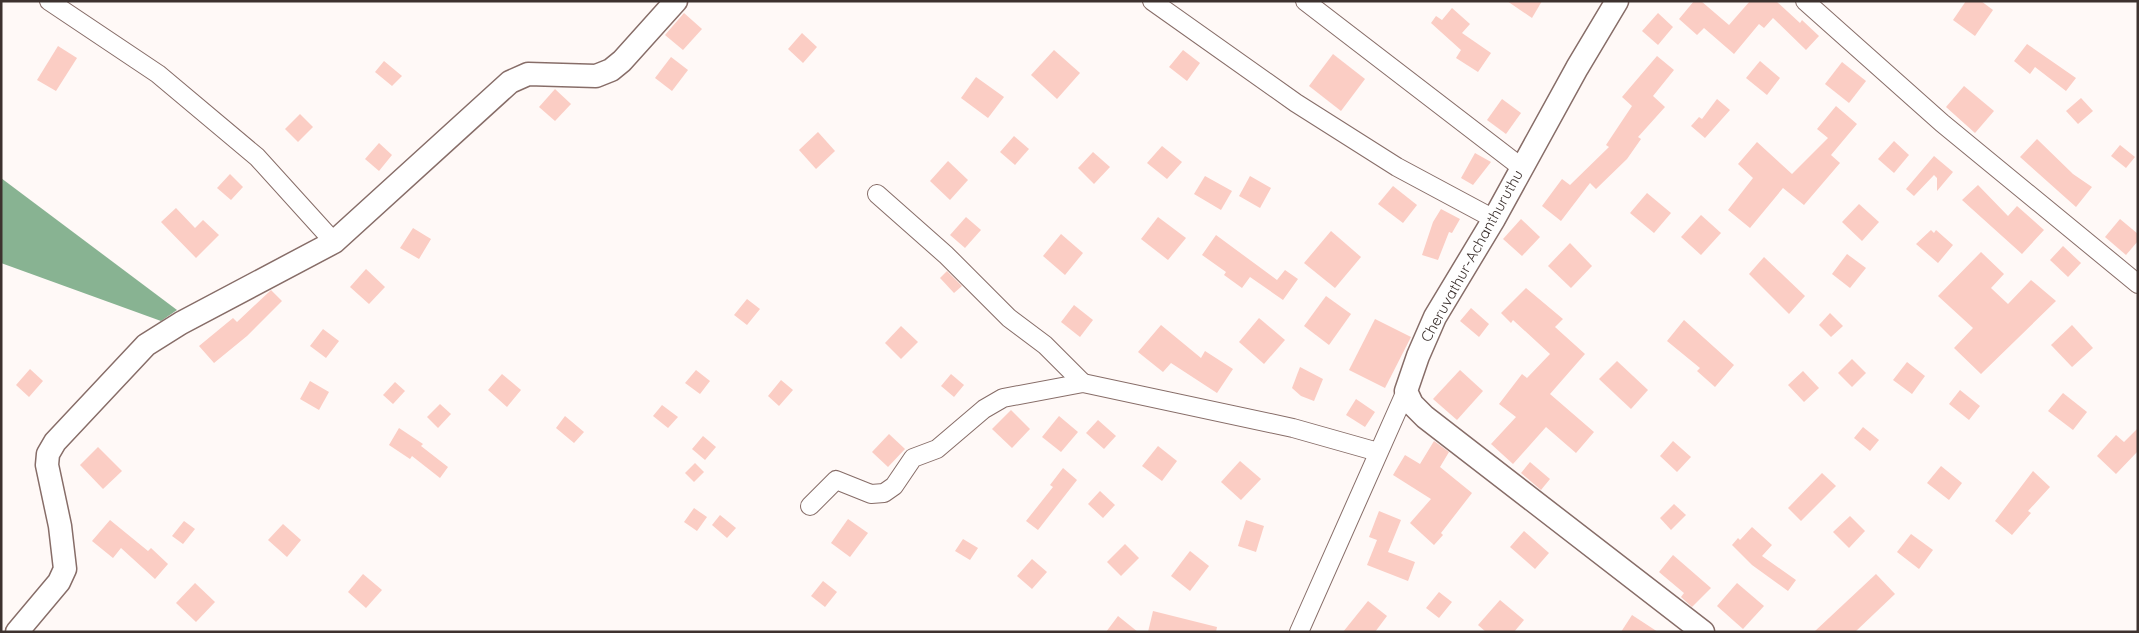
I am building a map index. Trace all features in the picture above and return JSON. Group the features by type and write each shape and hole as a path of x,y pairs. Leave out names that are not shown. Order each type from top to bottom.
{"main road":[{"path":"17,632 59,582 65,570 60,526 47,465 48,454 54,442 146,345 181,323 334,242 510,82 528,74 596,76 611,70 622,62 676,1"},
{"name":"Cheruvathur-Achanthuruthu","path":"1406,391 1418,356 1435,318 1494,219 1521,167 1617,1"},
{"path":"1406,391 1412,404 1425,417 1703,632"}],"street":[{"path":"49,1 158,74 258,157 334,242"},
{"path":"1152,1 1296,103 1397,166 1494,219"},
{"path":"1305,1 1521,167"},
{"path":"1805,1 1942,123 2138,284"},
{"path":"877,194 946,255 1009,318 1045,346 1084,383"},
{"path":"810,506 836,480 871,494 884,494 894,486 913,458 937,449 984,408 1003,398 1084,383 1293,428 1378,452"},
{"path":"1299,632 1406,391"}],"shaded area":[{"path":"1,178 177,310 161,321 1,263"}],"building":[{"path":"1507,1 1542,1 1532,18"},
{"path":"1694,1 1701,1 1729,25 1750,1 1776,1 1800,23 1802,20 1819,36 1806,50 1773,18 1764,28 1759,24 1734,54 1704,28 1697,35 1679,19"},
{"path":"1966,1 1981,1 1993,10 1975,36 1953,20"},
{"path":"1452,8 1470,24 1462,33 1491,53 1478,72 1456,58 1461,50 1431,23 1436,16 1442,20"},
{"path":"684,13 702,29 683,50 665,35"},
{"path":"1658,13 1673,27 1658,45 1642,31"},
{"path":"802,33 817,47 803,63 788,49"},
{"path":"2027,44 2076,78 2066,91 2035,67 2030,74 2014,61"},
{"path":"58,46 77,58 56,91 37,80"},
{"path":"1054,50 1080,73 1057,99 1031,75"},
{"path":"1183,50 1200,63 1187,81 1169,67"},
{"path":"1333,54 1365,79 1341,111 1309,86"},
{"path":"1657,56 1674,70 1653,96 1665,107 1638,137 1641,139 1627,159 1596,189 1590,183 1561,221 1542,206 1562,179 1570,185 1609,147 1606,145 1632,106 1622,97"},
{"path":"671,57 688,70 672,91 655,78"},
{"path":"384,61 402,76 392,86 375,72"},
{"path":"1760,61 1780,78 1767,95 1746,78"},
{"path":"1842,62 1866,81 1849,103 1825,84"},
{"path":"976,77 1004,97 988,118 961,98"},
{"path":"1964,86 1994,111 1975,133 1946,107"},
{"path":"555,89 571,104 555,121 539,107"},
{"path":"2081,98 2093,111 2078,124 2066,111"},
{"path":"1502,99 1521,113 1506,134 1487,120"},
{"path":"1717,99 1730,110 1705,138 1691,126 1699,117 1702,119"},
{"path":"1836,106 1857,124 1831,155 1840,163 1804,205 1783,188 1750,228 1728,210 1753,178 1738,164 1757,142 1792,174 1828,138 1817,129"},
{"path":"300,114 313,127 298,142 285,129"},
{"path":"818,132 835,151 816,169 799,150"},
{"path":"1014,136 1029,149 1015,165 1000,152"},
{"path":"2037,139 2073,174 2092,187 2076,207 2020,157"},
{"path":"1894,141 1909,155 1894,173 1878,159"},
{"path":"379,143 392,155 379,171 365,159"},
{"path":"2120,145 2135,157 2126,168 2111,156"},
{"path":"1162,146 1182,162 1167,179 1147,163"},
{"path":"1093,152 1110,167 1094,184 1078,168"},
{"path":"1475,153 1491,162 1473,185 1461,178"},
{"path":"1934,156 1953,172 1937,191 1937,178 1934,175 1914,196 1906,189"},
{"path":"948,161 968,180 950,200 930,181"},
{"path":"230,174 243,187 231,200 217,188"},
{"path":"1205,176 1232,191 1221,210 1194,194"},
{"path":"1250,176 1271,188 1260,208 1239,196"},
{"path":"1978,185 2008,216 2017,206 2044,230 2022,254 1962,200"},
{"path":"1393,186 1417,205 1403,223 1378,204"},
{"path":"1647,193 1671,213 1654,233 1630,213"},
{"path":"1859,204 1879,222 1862,241 1842,222"},
{"path":"176,208 195,228 203,220 219,235 196,258 161,222"},
{"path":"1441,209 1460,219 1452,233 1449,232 1438,260 1422,255 1433,222"},
{"path":"1701,215 1721,233 1701,255 1681,237"},
{"path":"966,217 981,230 965,248 950,235"},
{"path":"1158,217 1186,238 1168,260 1141,239"},
{"path":"1521,219 1540,237 1522,256 1503,239"},
{"path":"2120,219 2138,234 2138,241 2126,255 2105,237"},
{"path":"413,228 431,239 419,259 400,248"},
{"path":"1931,230 1934,233 1936,230 1953,245 1938,263 1916,244"},
{"path":"1331,231 1361,257 1335,288 1304,263"},
{"path":"1061,234 1083,253 1065,275 1043,256"},
{"path":"1216,235 1277,280 1285,270 1298,279 1283,300 1250,277 1242,288 1224,275 1226,272 1202,255"},
{"path":"1570,243 1592,266 1571,288 1548,266"},
{"path":"2063,246 2081,263 2068,277 2050,260"},
{"path":"1981,252 2004,274 1991,288 2008,304 2031,280 2056,301 1981,374 1954,348 1973,328 1938,296"},
{"path":"1847,254 1866,268 1850,288 1832,274"},
{"path":"1764,257 1805,296 1789,314 1749,274"},
{"path":"366,269 385,287 369,304 350,287"},
{"path":"947,271 962,286 954,293 940,278"},
{"path":"1526,288 1563,319 1555,327 1585,354 1550,394 1594,432 1576,453 1546,427 1513,464 1491,444 1516,417 1499,404 1522,374 1527,378 1550,354 1513,320 1511,323 1501,313"},
{"path":"271,290 282,301 247,336 214,363 199,346 233,318 237,322"},
{"path":"1326,296 1351,314 1329,345 1304,326"},
{"path":"747,299 760,309 747,325 734,315"},
{"path":"1074,305 1093,320 1080,337 1061,322"},
{"path":"1471,308 1489,324 1479,337 1460,321"},
{"path":"1830,313 1843,326 1831,337 1819,325"},
{"path":"1259,318 1285,340 1264,364 1239,342"},
{"path":"1375,319 1411,337 1385,388 1349,370"},
{"path":"1684,320 1734,365 1715,387 1697,371 1700,368 1667,341"},
{"path":"1161,325 1201,358 1205,351 1233,369 1217,393 1171,363 1163,372 1138,352"},
{"path":"2072,325 2093,348 2072,367 2051,345"},
{"path":"901,326 918,342 901,359 885,343"},
{"path":"323,329 339,341 326,358 310,346"},
{"path":"1852,359 1866,373 1852,387 1838,373"},
{"path":"1617,361 1648,390 1631,409 1599,379"},
{"path":"1907,362 1925,376 1912,394 1893,380"},
{"path":"1300,367 1323,379 1314,401 1301,396 1292,388"},
{"path":"30,369 43,381 29,397 16,385"},
{"path":"696,370 710,381 700,394 685,383"},
{"path":"1460,370 1483,391 1457,420 1433,399"},
{"path":"1803,371 1819,388 1804,402 1788,385"},
{"path":"502,374 521,390 507,407 488,390"},
{"path":"951,374 964,385 954,397 941,386"},
{"path":"781,380 793,390 779,406 768,396"},
{"path":"310,381 329,392 319,410 300,399"},
{"path":"395,382 405,391 393,404 383,395"},
{"path":"1960,390 1980,406 1969,420 1949,404"},
{"path":"2063,393 2087,412 2073,430 2048,411"},
{"path":"1356,399 1375,412 1365,427 1346,415"},
{"path":"440,404 451,414 438,428 427,417"},
{"path":"662,405 678,417 668,428 653,416"},
{"path":"1011,410 1030,429 1012,448 992,429"},
{"path":"565,416 584,432 574,443 556,428"},
{"path":"1059,416 1078,432 1061,452 1042,437"},
{"path":"1098,420 1116,436 1104,449 1086,433"},
{"path":"1863,427 1879,440 1870,451 1854,438"},
{"path":"399,428 423,444 421,446 448,467 440,478 412,456 410,459 389,445"},
{"path":"2138,428 2138,451 2116,474 2097,456 2116,435 2124,442"},
{"path":"889,434 905,449 888,467 872,452"},
{"path":"703,436 716,447 705,460 692,449"},
{"path":"1434,441 1449,452 1440,467 1472,493 1434,545 1410,523 1431,499 1393,475 1405,455 1420,464"},
{"path":"1673,441 1691,457 1677,472 1660,456"},
{"path":"1158,446 1177,461 1162,481 1142,466"},
{"path":"98,447 122,471 103,489 80,465"},
{"path":"1240,461 1261,479 1241,500 1221,482"},
{"path":"1530,462 1550,479 1541,490 1521,473"},
{"path":"695,463 704,472 694,482 685,473"},
{"path":"1941,466 1962,483 1949,500 1927,483"},
{"path":"1063,468 1077,480 1038,530 1026,521 1053,487 1050,485"},
{"path":"2033,471 2050,487 2028,511 2031,513 2012,535 1995,521"},
{"path":"1822,473 1836,486 1801,521 1788,508"},
{"path":"1100,491 1115,505 1103,518 1088,504"},
{"path":"1674,504 1686,515 1671,530 1660,518"},
{"path":"694,508 707,517 697,531 684,522"},
{"path":"1379,511 1401,520 1388,552 1415,562 1408,581 1367,565 1377,540 1369,537"},
{"path":"720,515 736,528 727,538 712,525"},
{"path":"1850,516 1865,531 1849,548 1833,532"},
{"path":"848,519 868,533 850,557 831,543"},
{"path":"110,520 148,551 151,548 168,564 155,579 121,548 113,558 92,541"},
{"path":"1246,520 1264,526 1256,552 1238,546"},
{"path":"184,521 195,529 183,544 172,536"},
{"path":"283,524 301,540 287,557 268,540"},
{"path":"1752,527 1772,545 1762,556 1796,580 1788,591 1752,565 1732,545 1738,538 1740,540"},
{"path":"1524,531 1549,553 1535,569 1510,547"},
{"path":"1911,534 1933,550 1919,569 1897,552"},
{"path":"963,539 978,548 970,560 955,551"},
{"path":"1125,544 1139,558 1121,576 1107,562"},
{"path":"1190,551 1209,566 1190,591 1171,576"},
{"path":"1673,555 1711,588 1692,607 1681,597 1684,593 1659,572"},
{"path":"1032,559 1047,572 1032,589 1017,576"},
{"path":"363,574 382,590 366,608 348,592"},
{"path":"1876,574 1895,594 1855,632 1814,632"},
{"path":"823,581 837,592 825,607 811,596"},
{"path":"195,583 215,602 196,622 176,603"},
{"path":"1737,583 1764,606 1743,629 1717,606"},
{"path":"1439,592 1452,602 1439,618 1426,608"},
{"path":"1500,600 1524,620 1514,632 1486,632 1478,625"},
{"path":"1368,601 1387,616 1375,632 1343,632"},
{"path":"1153,611 1217,627 1216,632 1148,632"},
{"path":"1632,615 1658,632 1621,632"},
{"path":"1118,616 1138,632 1106,632"}]}
